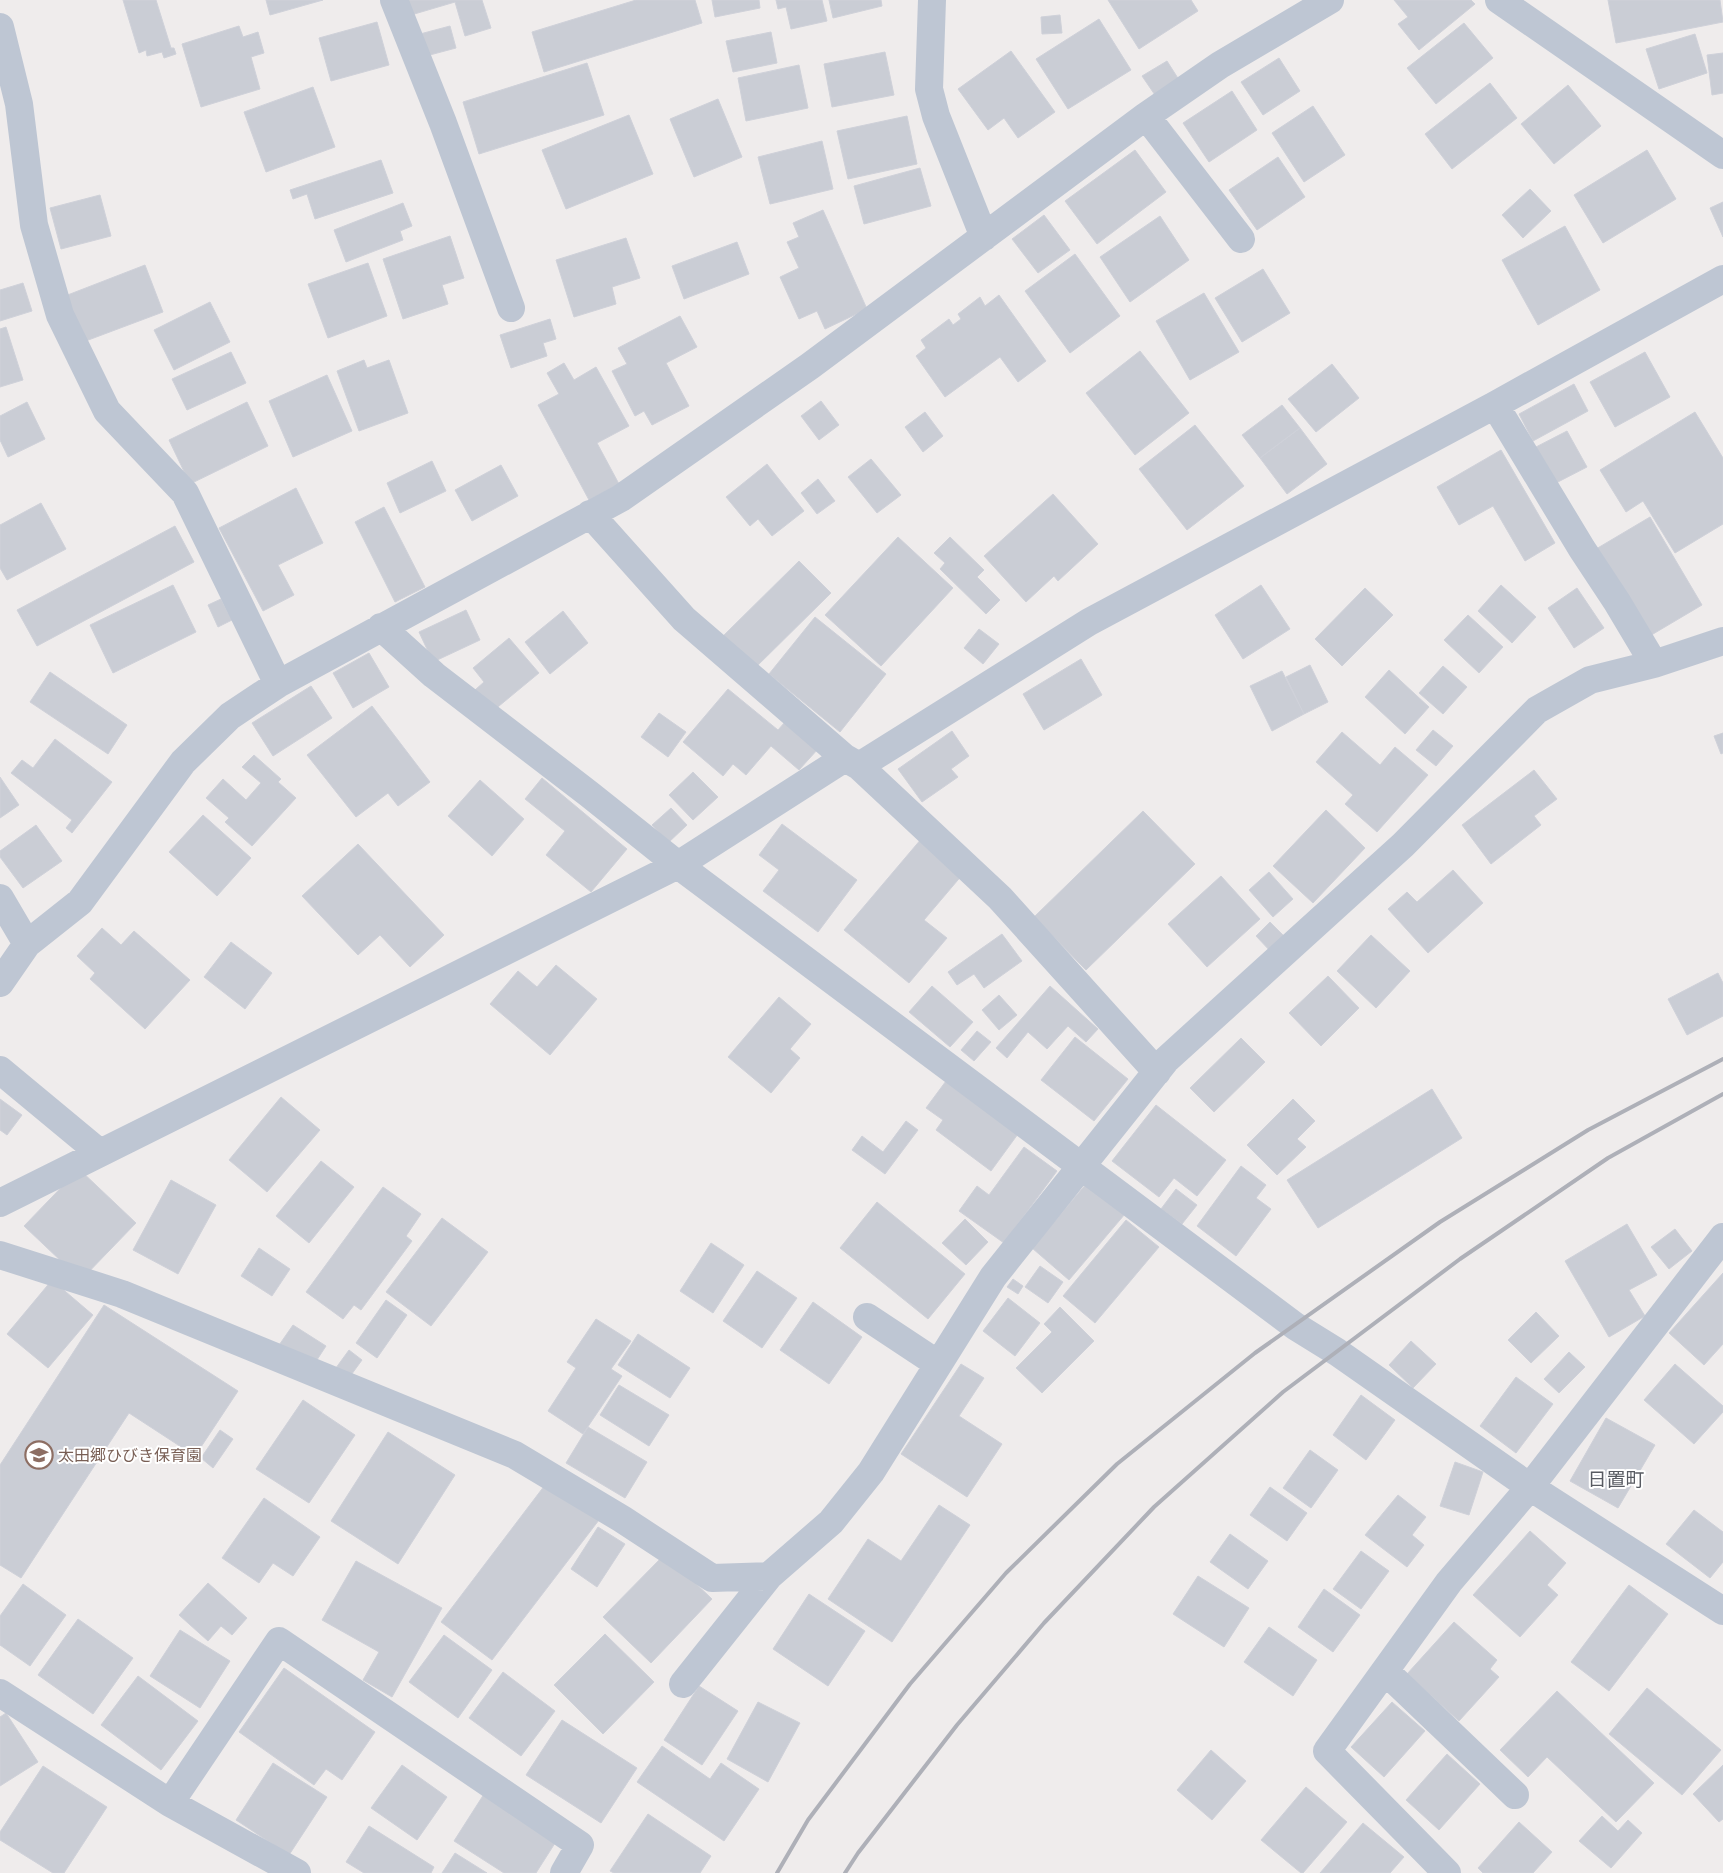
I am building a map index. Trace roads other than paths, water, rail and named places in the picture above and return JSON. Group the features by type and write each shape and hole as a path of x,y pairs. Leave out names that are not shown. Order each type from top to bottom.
{"street":[{"path":"394,0 443,123 511,308"},
{"path":"932,0 930,89 936,116 984,237"},
{"path":"0,983 27,944 80,902 184,762 230,716 278,684 621,498 810,366 1146,116 1220,65 1330,0"},
{"path":"1499,0 1723,155"},
{"path":"0,27 19,104 34,225 60,315 107,411 185,493 278,684"},
{"path":"1146,116 1241,239"},
{"path":"0,1203 678,866 1089,622 1495,405 1723,279"},
{"path":"1495,405 1654,664"},
{"path":"590,514 684,620 852,762 1000,898 1157,1072"},
{"path":"381,628 434,674 589,794 678,866 1295,1326 1337,1352 1530,1487 1723,1611"},
{"path":"683,1684 769,1576 831,1522 871,1472 993,1277 1082,1168 1166,1060 1403,846 1537,710 1590,680 1654,664 1723,641"},
{"path":"0,898 27,944"},
{"path":"0,1070 100,1153"},
{"path":"1447,1873 1327,1751 1449,1582 1530,1487 1723,1237"},
{"path":"0,1255 122,1294 515,1456 622,1518 712,1578 769,1576"},
{"path":"867,1317 938,1364"},
{"path":"170,1803 279,1642 580,1845 564,1873"},
{"path":"1385,1671 1515,1795"},
{"path":"0,1693 170,1803 297,1873"}],"railway":[{"path":"777,1873 808,1820 910,1684 1006,1573 1117,1464 1255,1353 1440,1222 1588,1130 1723,1059"},
{"path":"845,1873 858,1853 957,1725 1044,1623 1154,1507 1283,1392 1460,1259 1608,1158 1723,1094"}],"place":[{"name":"太田郷ひびき保育園","path":"39,1455"}],"district":[{"name":"日置町","path":"1616,1479"}]}
